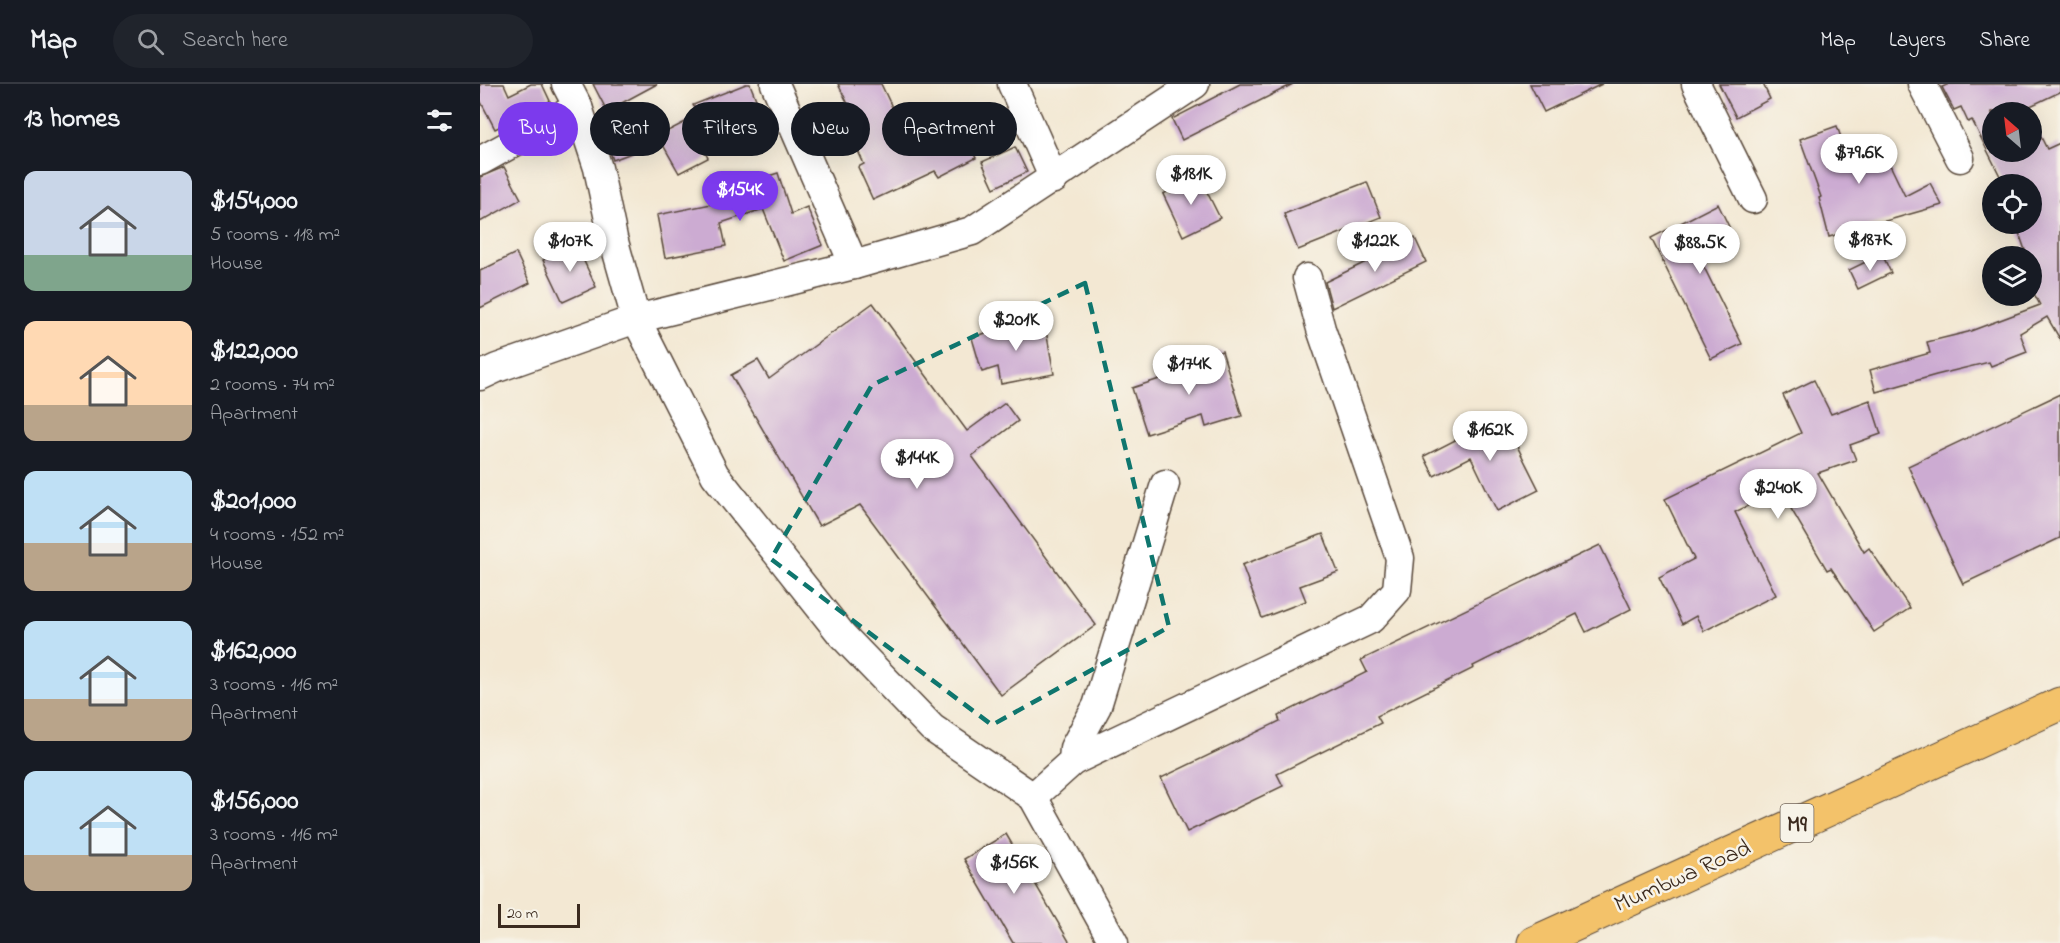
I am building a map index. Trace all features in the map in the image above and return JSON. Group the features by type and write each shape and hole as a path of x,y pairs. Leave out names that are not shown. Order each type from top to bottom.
{"main road":[{"name":"Mumbwa Road","path":"1534,943 2060,704"}],"street":[{"path":"775,84 854,264"},
{"path":"1012,84 1054,179"},
{"path":"480,376 636,319 854,264 972,231 1195,84"},
{"path":"1696,84 1753,199"},
{"path":"1922,84 1960,158"},
{"path":"480,162 572,95 598,168 613,238 636,319 715,475 842,634 932,728 1033,797 1114,943"},
{"path":"1033,797 1072,761 1371,619 1397,590 1400,558 1321,329 1307,278"},
{"path":"1072,761 1074,748 1097,706 1165,484"}],"highlighted area":[{"path":"1085,283 1169,627 992,725 771,559 872,385"}],"building":[{"path":"480,84 504,84 509,95 531,84 542,84 550,101 498,102 498,127 495,129 480,100"},
{"path":"593,84 657,84 624,102 602,102"},
{"path":"750,84 757,102 701,102"},
{"path":"838,84 881,84 890,102 882,102 882,156 975,156 976,158 939,177 935,171 873,200 858,167 864,164 860,156 870,156 870,102 847,102"},
{"path":"1240,84 1293,84 1182,140 1172,119"},
{"path":"1530,84 1602,84 1544,112"},
{"path":"1719,84 1763,84 1770,99 1736,117"},
{"path":"1949,84 2060,84 2060,92 2039,102 1982,102 1982,140 1972,120 1968,122 1961,107 1954,110 1942,87"},
{"path":"682,124 682,156 707,156 708,158 679,173 669,156 670,130"},
{"path":"1837,126 1847,155 1878,140 1905,196 1930,183 1942,205 1829,237 1819,198 1821,197 1800,139"},
{"path":"2042,139 2047,149 2060,143 2060,339 2047,317 2020,333 2027,352 1991,366 1989,362 1876,392 1870,370 1930,353 1927,342 1968,332 2042,306 2042,246 2024,246 2019,234 2042,234 2042,174 1999,174 1993,162 2042,162"},
{"path":"1017,151 1027,172 994,188 982,162 995,156 1017,156"},
{"path":"612,156 624,156 613,160"},
{"path":"504,167 521,199 480,222 480,177"},
{"path":"778,173 791,214 807,207 823,245 784,261 763,209 721,223 726,246 665,258 657,215 741,198 737,186"},
{"path":"1199,176 1220,218 1183,236 1163,194"},
{"path":"1367,182 1381,217 1298,250 1284,214"},
{"path":"1718,204 1736,241 1700,259 1742,344 1711,359 1651,238"},
{"path":"1415,238 1426,262 1332,308 1325,282"},
{"path":"576,244 596,287 563,302 543,260"},
{"path":"516,253 530,283 480,308 480,271"},
{"path":"1882,254 1891,273 1858,289 1849,270"},
{"path":"873,303 967,431 1005,403 1018,421 972,456 1096,625 1001,695 860,505 819,526 731,375 758,360 769,379"},
{"path":"1044,320 1054,374 1001,384 998,367 982,372 972,338 999,328"},
{"path":"1222,351 1242,416 1206,427 1203,416 1147,434 1132,388 1187,370 1185,363"},
{"path":"1814,380 1831,414 1870,400 1881,434 1850,445 1856,460 1818,473 1864,552 1869,548 1910,608 1874,632 1831,568 1827,570 1780,490 1735,512 1776,595 1704,631 1696,616 1682,624 1659,577 1694,559 1665,499 1801,433 1783,395"},
{"path":"2060,394 2060,538 1963,584 1908,466"},
{"path":"1502,416 1539,490 1497,511 1471,457 1434,476 1424,456"},
{"path":"1323,534 1338,572 1300,586 1306,601 1262,618 1242,565"},
{"path":"1600,545 1631,609 1586,632 1577,614 1473,666 1474,668 1377,716 1381,723 1277,774 1283,786 1187,832 1161,778 1280,721 1278,716 1367,672 1361,660"},
{"path":"1006,834 1070,943 1013,943 964,859"}]}
